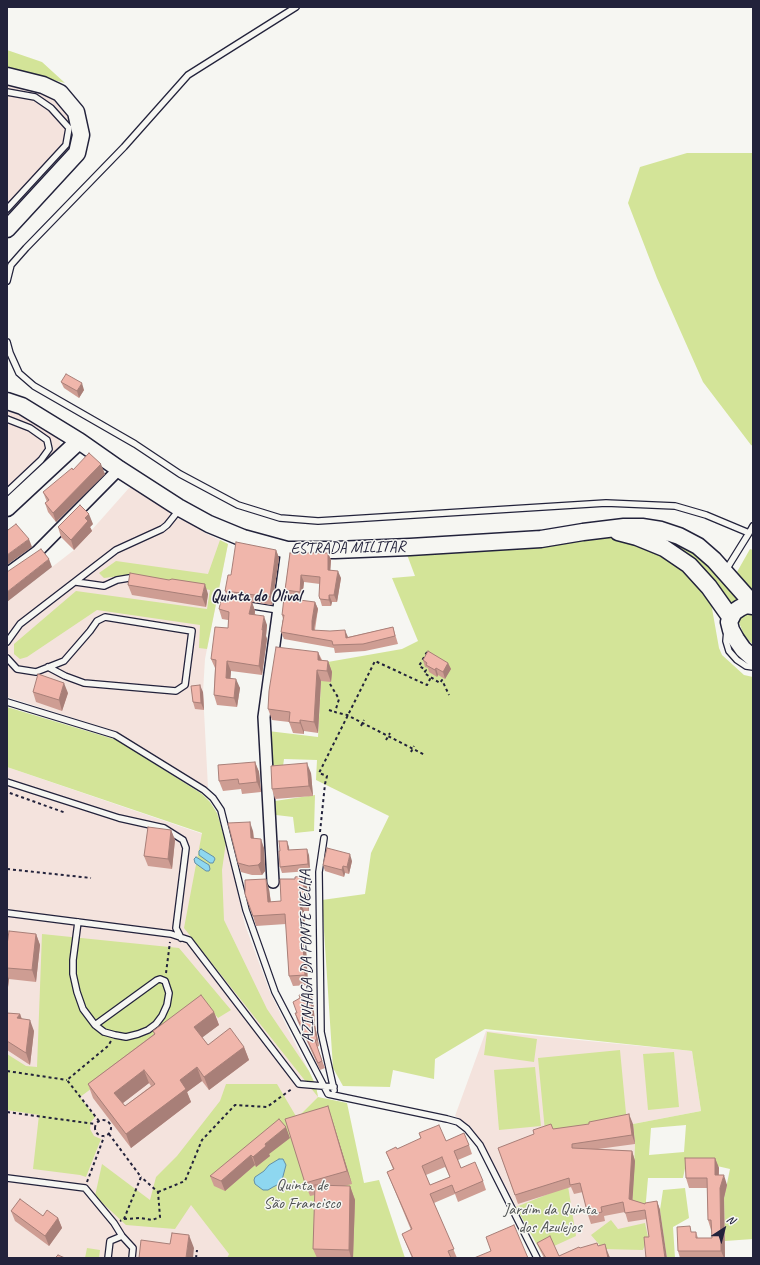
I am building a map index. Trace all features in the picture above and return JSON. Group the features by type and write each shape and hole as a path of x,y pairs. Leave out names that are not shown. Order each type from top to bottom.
{"street":[{"path":"7,76 43,85 60,93 76,112 81,135 77,153 7,229"},
{"name":"ESTRADA MILITAR","path":"7,401 22,406 79,441 119,470 180,508 209,524 228,532 287,550 410,547 541,539 607,529 642,527 661,530 679,536 698,546 714,560 753,605"},
{"path":"7,508 79,441"},
{"path":"7,574 37,552 119,470"},
{"name":"ESTRADA MILITAR","path":"607,529 638,537 664,548 689,565 709,587 730,620"},
{"name":"AZINHAGA DA FONTE VELHA","path":"273,882 264,717 282,604 287,550"},
{"name":"ESTRADA MILITAR","path":"753,605 746,605 740,608 734,612 730,620 730,630 736,640 753,658"}],"lane":[{"path":"7,281 11,265 124,147 188,75 296,7"},
{"path":"7,92 35,97 51,108 69,128 66,145 7,209"},
{"path":"7,342 19,374 34,386 135,444 180,474 238,505 280,518 318,521 606,503 675,506 706,515 748,533"},
{"path":"7,419 30,428 47,440 49,449 41,460 7,492"},
{"path":"7,642 20,624 116,550 162,529 180,508"},
{"path":"725,572 753,526"},
{"path":"76,582 104,586 117,580 129,578 143,581"},
{"path":"244,605 282,604"},
{"path":"7,658 17,669 36,672 48,667 64,661 97,621 105,618 192,631 185,685 176,691 84,683 65,676 48,667"},
{"path":"730,620 726,633 726,641 729,651 736,660 746,666 753,667"},
{"name":"AZINHAGA DA FONTE VELHA","path":"7,702 115,735 204,790 213,798 221,810 246,910 275,992 328,1094 335,1096 321,1032 319,872 324,838"},
{"path":"7,782 119,818 164,828 183,840 186,848 176,928 181,938"},
{"path":"294,882 308,881"},
{"path":"240,882 246,882"},
{"path":"7,913 171,934 189,940 299,1084 334,1087"},
{"path":"78,922 73,960 74,980 83,1008 95,1025 104,1032 114,1035 126,1037 138,1034 156,1024 167,1005 169,993 165,981 160,979 157,980 95,1025"},
{"path":"335,1096 448,1119 458,1122 467,1129 480,1145 536,1258"},
{"path":"7,1178 85,1188 133,1248 132,1258"},
{"path":"108,1258 110,1241 122,1236"}],"path":[{"path":"427,652 419,666 426,670 424,673 430,677 440,683 442,680 449,695"},
{"path":"324,838 320,837 324,784 326,776 319,772 376,661 427,685 430,677"},
{"path":"330,684 339,699 334,712"},
{"path":"329,710 347,715 411,750 425,755"},
{"path":"362,724 364,720"},
{"path":"386,740 390,733"},
{"path":"411,750 414,746"},
{"path":"7,795 7,792 66,813"},
{"path":"7,868 91,878"},
{"path":"165,981 171,934"},
{"path":"67,1080 108,1046 114,1035"},
{"path":"7,1071 67,1080 99,1121"},
{"path":"158,1192 186,1181 202,1140 235,1105 267,1107 299,1084"},
{"path":"7,1112 96,1124"},
{"path":"85,1188 104,1137 109,1134 111,1129 110,1123 105,1120 99,1121 96,1124 95,1132 97,1135 104,1137"},
{"path":"109,1134 141,1177 158,1192 160,1217 152,1220 141,1218 124,1219 114,1224"},
{"path":"124,1219 141,1177"},
{"path":"196,1258 197,1250"}],"shaded area":[{"path":"7,84 35,91 53,99 68,115 74,131 72,145 66,155 7,217"},
{"path":"7,411 19,415 40,426 59,439 61,446 58,452 7,499"},
{"path":"129,488 134,488 169,509 169,513 174,517 181,520 184,519 205,533 228,544 205,659 203,692 208,788 115,731 7,697 7,602 74,550"},
{"path":"7,767 226,842 245,925 270,992 316,1086 318,1097 297,1118 227,1258 7,1258"},
{"path":"486,1031 692,1051 701,1111 633,1124 635,1144 633,1182 645,1212 660,1210 667,1258 544,1258 482,1143 470,1126 455,1116"}],"green space":[{"path":"7,50 42,62 65,83 7,68"},
{"path":"687,153 753,153 753,446 703,382 657,278 628,203 640,167"},
{"path":"663,536 695,553 740,597 731,603 711,576 699,563 665,541"},
{"path":"604,537 619,537 650,547 681,564 710,597 719,648 722,655 744,675 753,677 753,1239 725,1241 724,1198 730,1169 687,1159 683,1178 648,1178 645,1212 632,1208 635,1144 633,1124 701,1111 692,1051 485,1029 435,1059 434,1079 393,1070 390,1087 343,1086 333,1068 322,900 365,894 371,853 389,816 316,780 317,760 284,759 282,774 273,774 268,731 318,737 322,663 402,649 418,641 392,578 415,576 406,552","holes":["686,1125 684,1152 649,1155 651,1128"]},
{"path":"220,540 228,544 207,649 199,648 200,625 97,610 27,657 20,659 14,654 14,644 76,591 207,609 210,590 128,575 104,578 99,573 116,561 208,574"},
{"path":"750,549 753,550 753,592 737,572"},
{"path":"749,612 753,617 753,645 744,635 738,620 740,615"},
{"path":"7,707 117,740 202,794 210,802 217,813 226,842 222,870 224,920 267,1009 309,1071 316,1086 318,1097 184,928 202,833 7,767"},
{"path":"315,795 314,831 295,833 293,817 276,815 275,801"},
{"path":"42,934 179,948 231,1010 218,1018 206,1004 80,1097 95,1117 91,1122 90,1129 94,1136 101,1139 86,1177 33,1169 39,1115 7,1110 7,1054 26,1066 37,1067"},
{"path":"487,1032 537,1039 534,1062 484,1055"},
{"path":"620,1050 627,1124 545,1131 538,1058"},
{"path":"674,1052 679,1107 648,1110 643,1054"},
{"path":"535,1067 541,1126 499,1130 494,1070"},
{"name":"Quinta de São Francisco","path":"226,1084 277,1084 297,1118 318,1097 347,1103 364,1183 379,1180 405,1258 227,1258 229,1254 191,1205 175,1229 126,1225 95,1196 102,1164 150,1200 156,1177 177,1156 220,1101"},
{"name":"Jardim da Quinta dos Azulejos","path":"568,1186 576,1236 541,1252 516,1207"},
{"path":"685,1188 689,1218 673,1227 675,1258 667,1258 660,1210 663,1190"},
{"path":"611,1220 618,1229 645,1223 648,1237 643,1250 603,1249 591,1235"},
{"path":"87,1248 100,1250 99,1258 85,1258"}],"water":[{"path":"201,849 214,857 215,859 213,863 210,863 199,855 199,851"},
{"path":"196,857 209,865 209,871 206,871 195,863 194,859"},
{"path":"279,1159 283,1159 286,1165 282,1180 279,1184 268,1190 263,1190 255,1184 255,1177"}],"building":[{"path":"66,374 82,383 77,391 61,382"},
{"path":"89,453 101,464 53,513 45,503 49,500 43,492 72,468 73,470"},
{"path":"80,505 89,514 85,518 88,521 71,540 58,527"},
{"path":"16,524 29,539 7,555 7,529 8,530"},
{"path":"236,542 276,550 270,597 225,591 228,575 231,575"},
{"path":"41,549 49,559 7,592 7,572"},
{"path":"290,553 328,553 328,570 338,571 334,595 329,595 329,600 320,599 320,577 301,575 300,592 285,590"},
{"path":"130,573 169,580 172,579 205,584 202,597 128,585"},
{"path":"222,596 252,602 249,614 264,616 259,666 227,661 226,678 236,679 234,698 214,695 216,660 211,659 215,627 228,628 229,612 219,609"},
{"path":"284,598 315,602 312,630 345,630 346,638 393,627 395,636 363,644 333,645 332,641 281,632 284,615 282,615"},
{"path":"276,647 318,652 318,660 328,661 327,671 317,670 314,722 300,720 300,723 289,722 290,712 268,709 269,691"},
{"path":"428,651 448,663 443,672 426,665 427,663 423,660"},
{"path":"38,674 64,683 59,700 33,692"},
{"path":"200,685 201,703 193,702 191,686"},
{"path":"255,762 257,782 239,784 238,779 219,781 218,765"},
{"path":"307,763 309,786 272,789 271,766"},
{"path":"250,822 251,838 261,839 261,862 258,865 249,866 238,863 228,823"},
{"path":"148,827 171,830 168,859 144,856"},
{"path":"279,841 287,841 288,850 307,849 308,864 280,867"},
{"path":"327,848 350,854 347,867 343,866 342,870 323,865"},
{"path":"303,876 305,901 300,901 305,975 289,976 285,914 253,916 245,894 245,880 266,879 268,902 281,901 280,879 295,879 295,877"},
{"path":"9,931 36,934 32,970 7,968 7,945"},
{"path":"311,993 312,1019 317,1040 315,1040 322,1061 318,1063 295,1013 297,1013 293,1002 300,998 299,995"},
{"path":"201,995 214,1012 194,1027 208,1045 230,1028 244,1047 204,1077 197,1067 180,1080 186,1089 126,1134 88,1084 155,1034 153,1031","holes":["144,1070 155,1084 125,1106 114,1093"]},
{"path":"7,1013 20,1014 17,1018 30,1020 26,1053 7,1041"},
{"path":"328,1106 347,1171 305,1183 285,1119"},
{"path":"629,1114 632,1135 572,1144 572,1148 632,1151 629,1199 645,1204 657,1201 665,1258 646,1258 644,1237 649,1237 645,1210 625,1213 623,1202 601,1207 602,1212 588,1215 580,1183 570,1185 569,1178 515,1195 498,1148 534,1134 533,1130 551,1124 553,1129 589,1124 589,1122"},
{"path":"279,1119 286,1127 265,1144 266,1146 253,1157 251,1155 221,1181 210,1176"},
{"path":"439,1125 446,1141 464,1133 469,1145 454,1151 461,1168 475,1162 483,1181 455,1193 452,1185 430,1194 454,1249 448,1251 451,1258 413,1258 402,1234 412,1229 387,1172 394,1169 386,1152 396,1147 397,1149 421,1138 419,1133","holes":["442,1157 450,1177 430,1185 422,1166"]},
{"path":"685,1158 715,1158 715,1175 724,1175 720,1188 721,1251 678,1251 677,1227 690,1226 691,1232 696,1232 696,1238 712,1238 711,1220 708,1220 707,1178 686,1178"},
{"path":"315,1185 350,1186 349,1250 313,1249"},
{"path":"20,1199 43,1216 47,1210 58,1218 45,1236 11,1211"},
{"path":"514,1225 528,1258 474,1258 491,1251 486,1237"},
{"path":"172,1233 189,1235 186,1258 139,1258 141,1240 170,1244"},
{"path":"550,1236 559,1256 579,1247 597,1243 598,1246 605,1244 608,1258 546,1258 537,1243"},
{"path":"58,1255 65,1258 55,1258"}],"district":[{"name":"Quinta do Olival","path":"256,597"}]}
